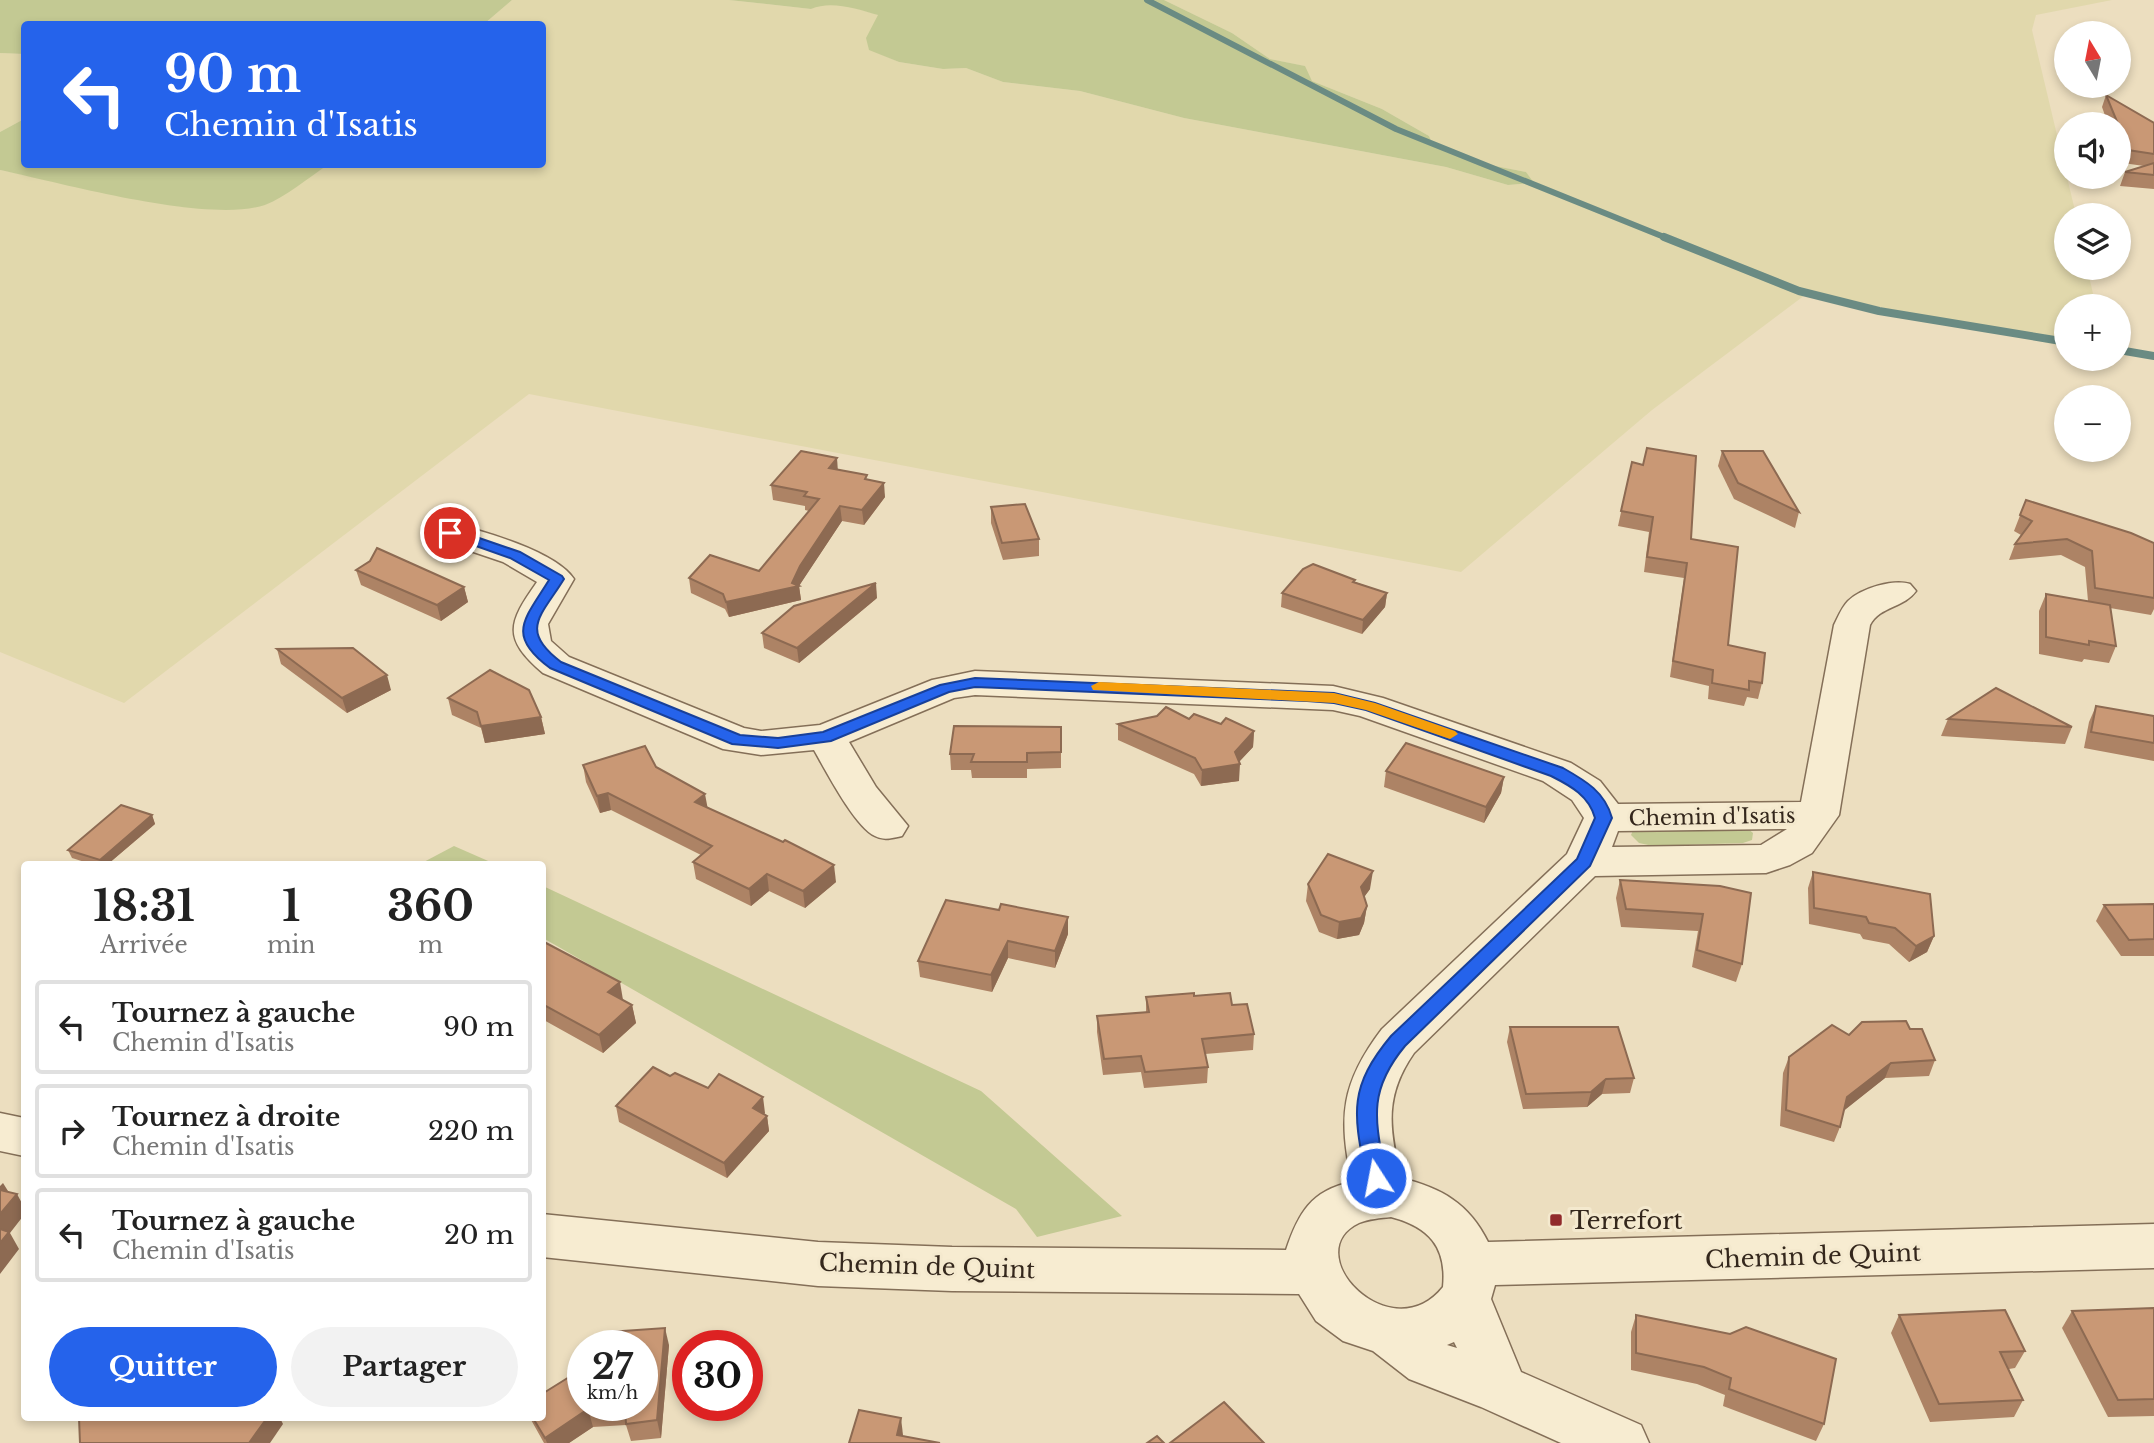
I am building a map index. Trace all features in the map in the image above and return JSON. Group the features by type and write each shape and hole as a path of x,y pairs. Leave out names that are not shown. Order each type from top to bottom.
{"street":[{"name":"Chemin d'Isatis","path":"450,533 515,555 557,579 529,624 529,637 539,652 556,665 737,740 772,743 826,737 945,688 975,683 1334,698 1370,706 1557,772 1579,784 1599,802 1604,818 1584,862 1398,1041 1380,1063 1369,1087 1364,1116 1380,1196"},
{"path":"1819,815 1852,625 1862,607 1898,590"},
{"path":"826,737 861,796 887,826"},
{"name":"Chemin d'Isatis","path":"1584,862 1766,859 1790,850 1810,833 1819,815 1604,818"},
{"path":"0,1132 21,1136"},
{"path":"1468,1282 1452,1315 1434,1326 1412,1331 1387,1330 1361,1324 1339,1310 1322,1293 1313,1272 1310,1251 1315,1231 1328,1215 1345,1203 1380,1196 1413,1201 1435,1211 1459,1235 1468,1282 1500,1389"},
{"name":"Chemin de Quint","path":"546,1235 818,1264 952,1269 1313,1272"},
{"name":"Chemin de Quint","path":"1468,1282 2154,1246"},
{"path":"1387,1330 1428,1362 1500,1389 1621,1443"}],"shaded area":[{"path":"512,0 729,0 811,9 821,3 838,3 879,15 867,38 869,49 899,62 943,69 966,68 1003,82 1080,91 1184,118 1446,167 1508,185 1533,183 1526,172 1485,164 1432,143 1429,136 1382,109 1312,81 1304,66 1270,59 1232,33 1164,0 2112,0 2036,15 2032,30 2054,122 2054,189 2070,189 2073,203 2054,203 2054,280 2090,280 2093,294 2054,294 2054,344 1809,292 1652,410 1461,572 529,394 124,703 0,652 0,170 182,207 265,205 323,168 546,168 546,21 488,21"},
{"path":"0,53 21,54 21,121 0,132"}],"green space":[{"path":"0,0 512,0 488,21 21,21 21,54 0,53"},
{"path":"729,0 1164,0 1232,33 1270,59 1305,66 1312,81 1382,109 1429,136 1432,143 1485,164 1526,172 1534,183 1508,185 1446,167 1184,118 1080,91 1003,82 966,68 943,69 899,62 869,50 866,38 878,15 835,5 811,9"},
{"path":"21,121 21,168 324,168 265,205 240,209 172,206 0,170 0,132"},
{"path":"1746,827 1753,833 1752,840 1743,843 1653,846 1639,843 1631,835 1634,828"},
{"path":"454,846 488,861 426,861"},
{"path":"546,887 981,1091 1122,1216 1037,1237 1016,1209 546,940"}],"building":[{"path":"2107,98 2154,123 2154,154 2131,150 2131,112 2113,112"},
{"path":"2154,163 2154,175 2131,173 2131,170"},
{"path":"1647,448 1696,456 1691,539 1738,547 1728,645 1765,653 1762,683 1749,681 1749,690 1712,683 1713,670 1673,661 1687,563 1647,557 1653,517 1621,511 1632,462 1643,465"},
{"path":"801,451 837,458 829,468 867,475 865,479 884,483 862,510 840,506 800,566 792,583 799,586 726,602 723,594 689,578 710,555 759,571 819,499 804,496 807,492 771,485"},
{"path":"1722,451 1763,451 1799,512 1738,483"},
{"path":"2026,500 2131,533 2154,543 2154,598 2095,588 2092,551 2067,539 2015,544 2032,521 2020,515"},
{"path":"1025,504 1039,539 1002,543 991,507"},
{"path":"377,548 464,587 437,605 356,570 370,561"},
{"path":"1313,564 1355,580 1353,582 1387,593 1363,620 1282,593 1303,569"},
{"path":"876,583 797,648 762,633 794,606"},
{"path":"2046,594 2110,605 2116,646 2089,641 2089,645 2046,637"},
{"path":"353,648 387,675 342,698 277,649"},
{"path":"490,670 529,690 541,717 481,726 477,712 448,698"},
{"path":"1996,688 2072,727 1948,719"},
{"path":"2096,706 2154,716 2154,743 2091,732"},
{"path":"1166,707 1189,719 1194,714 1221,724 1226,718 1254,731 1235,752 1240,764 1202,770 1195,758 1118,724 1157,716"},
{"path":"954,726 1061,727 1061,752 1027,753 1027,762 971,762 974,754 950,754"},
{"path":"1406,743 1504,777 1486,807 1386,771"},
{"path":"645,746 656,767 705,794 695,802 783,842 785,840 834,865 803,891 767,874 749,889 693,862 712,846 608,793 597,796 583,765"},
{"path":"121,805 152,815 100,860 68,850"},
{"path":"1328,854 1373,871 1361,887 1367,906 1361,918 1339,922 1321,915 1308,884"},
{"path":"1813,872 1930,894 1934,936 1916,946 1895,928 1869,923 1866,917 1814,908"},
{"path":"1620,880 1720,886 1751,893 1742,964 1697,950 1703,914 1626,909"},
{"path":"946,900 999,910 1001,904 1068,917 1055,951 1008,941 991,975 918,961"},
{"path":"2154,904 2154,939 2129,940 2104,905"},
{"path":"546,943 620,982 608,992 632,1005 599,1035 546,1006"},
{"path":"1194,993 1194,996 1230,993 1232,1005 1247,1004 1254,1034 1202,1039 1208,1067 1145,1072 1141,1056 1104,1059 1097,1016 1149,1012 1146,997"},
{"path":"1906,1021 1910,1029 1922,1029 1935,1060 1891,1063 1847,1097 1840,1127 1786,1110 1789,1057 1832,1025 1849,1035 1862,1022"},
{"path":"1510,1027 1618,1027 1634,1078 1606,1079 1591,1092 1526,1094"},
{"path":"653,1067 670,1076 675,1073 708,1088 719,1074 763,1097 753,1108 767,1116 724,1163 616,1106"},
{"path":"0,1190 17,1194 0,1214"},
{"path":"0,1229 9,1232 0,1243"},
{"path":"2154,1308 2154,1399 2118,1400 2072,1311"},
{"path":"2005,1310 2025,1351 2000,1352 2023,1400 1939,1404 1899,1315"},
{"path":"1636,1315 1730,1334 1746,1327 1836,1359 1824,1424 1729,1389 1731,1378 1704,1367 1636,1353"},
{"path":"665,1328 658,1408 658,1330 637,1330"},
{"path":"567,1378 567,1421 570,1421 545,1438 535,1421 546,1421 546,1392"},
{"path":"1224,1402 1264,1443 1170,1443"},
{"path":"859,1410 901,1418 897,1435 940,1443 849,1443"},
{"path":"79,1421 265,1421 249,1443 80,1443"},
{"path":"626,1421 649,1421 626,1424"},
{"path":"1157,1436 1164,1443 1147,1443"}],"waterway":[{"path":"1147,0 1396,129 1669,239"},
{"path":"1664,237 1669,239"},
{"path":"1669,239 1799,291 1879,311 2054,340"},
{"path":"2131,352 2154,356"}],"slow traffic":[{"path":"1099,686 1334,698 1370,706 1450,734"}],"place":[{"name":"Terrefort","path":"1556,1220"}],"route":[{"path":"450,533 515,555 557,579 529,624 529,637 539,652 556,665 737,740 778,743 826,737 945,688 975,683 1016,682 1307,696 1334,698 1370,706 1557,772 1579,784 1599,802 1604,818 1584,862 1398,1041 1380,1063 1369,1087 1364,1116 1376,1178"}]}
